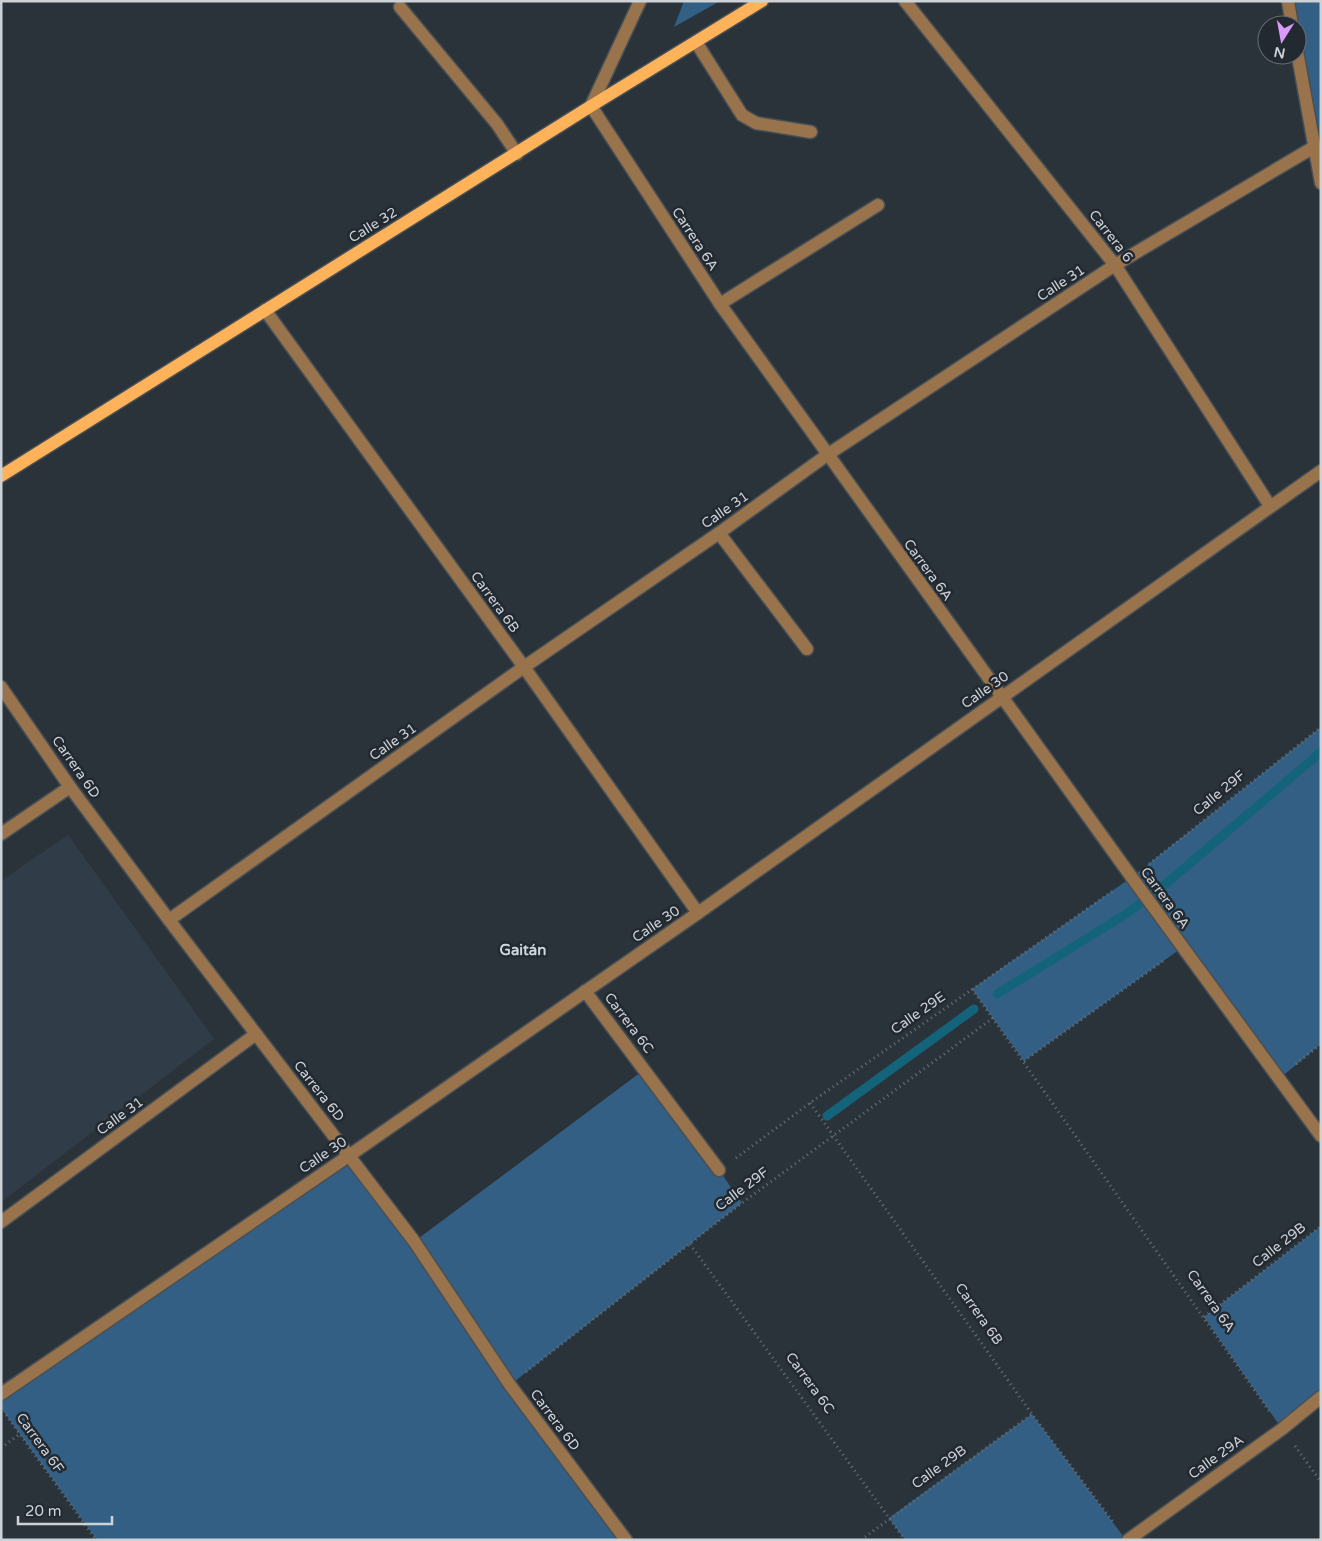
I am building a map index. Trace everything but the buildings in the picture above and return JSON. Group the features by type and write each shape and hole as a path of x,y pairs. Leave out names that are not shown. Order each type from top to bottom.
{"main road":[{"name":"Calle 32","path":"1,476 762,1"}],"street":[{"path":"591,106 640,1"},
{"name":"Carrera 6","path":"905,1 1115,265 1270,506"},
{"path":"1288,1 1290,15"},
{"path":"400,7 497,124 517,154"},
{"path":"696,42 742,115 756,123 812,132"},
{"path":"1299,65 1321,183"},
{"name":"Carrera 6A","path":"591,106 720,304 827,455 1158,914 1321,1136"},
{"name":"Calle 31","path":"169,920 524,667 719,533 827,455 1115,265 1314,147"},
{"path":"720,304 878,205"},
{"name":"Carrera 6B","path":"265,310 524,667 698,914"},
{"name":"Calle 30","path":"1,1394 698,914 1321,471"},
{"path":"719,533 807,649"},
{"name":"Carrera 6D","path":"1,687 70,787 169,920 402,1224 510,1385 626,1540"},
{"path":"1,834 70,787"},
{"name":"Carrera 6C","path":"585,991 719,1170"},
{"name":"Calle 31","path":"1,1222 256,1034"},
{"name":"Calle 29A","path":"1128,1540 1282,1428 1321,1397"}],"path":[{"name":"Calle 29F","path":"1135,882 1321,727"},
{"name":"Calle 29E","path":"719,1170 810,1103 972,989 1135,882"},
{"path":"1024,1061 1182,947"},
{"name":"Carrera 6A","path":"972,989 1321,1482"},
{"name":"Calle 29F","path":"510,1385 690,1244 992,1018"},
{"path":"1279,1079 1321,1044"},
{"name":"Carrera 6B","path":"810,1103 1032,1414 1115,1524"},
{"name":"Calle 29B","path":"1204,1317 1321,1226"},
{"name":"Carrera 6C","path":"690,1244 905,1540"},
{"name":"Carrera 6F","path":"1,1408 96,1540"},
{"name":"Calle 29B","path":"861,1540 1032,1414"},
{"path":"1,1448 20,1434"}],"shaded area":[{"path":"684,1 720,1 674,27"},
{"path":"1288,1 1321,1 1321,182 1300,65 1307,65 1307,15 1293,15"},
{"path":"1321,727 1321,1044 1279,1079 1183,947 1024,1061 972,989 1132,877"},
{"path":"68,835 214,1039 1,1202 1,881"},
{"path":"645,1069 742,1203 510,1385 626,1540 97,1540 1,1408 1,1394 350,1155 415,1241"},
{"path":"1321,1226 1321,1397 1282,1429 1204,1317"},
{"path":"1032,1414 1126,1540 905,1540 889,1518"}],"waterway":[{"path":"997,994 1126,914 1162,887 1321,752"},
{"path":"827,1116 974,1009"}],"district":[{"name":"Gaitán","path":"523,950"}]}
